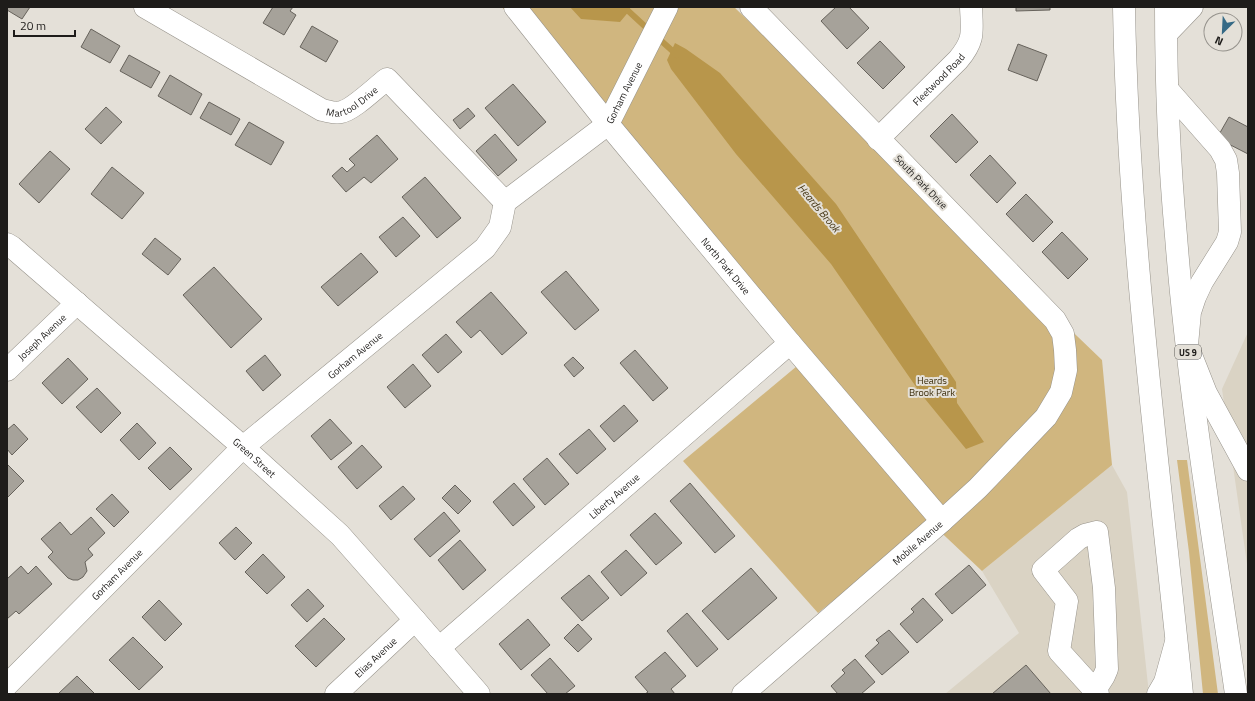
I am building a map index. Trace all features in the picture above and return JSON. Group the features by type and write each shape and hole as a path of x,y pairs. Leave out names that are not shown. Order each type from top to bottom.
{"main road":[{"name":"Martool Drive","path":"145,7 322,110 341,112 350,108 386,79 505,202"},
{"name":"North Park Drive","path":"515,7 608,124 790,343 942,521"},
{"name":"Gorham Avenue","path":"7,685 243,447 485,248 500,227 505,202 608,124 667,7"},
{"name":"South Park Drive","path":"751,7 1055,320 1063,334 1066,350 1066,370"},
{"name":"Fleetwood Road","path":"878,139 958,60 967,49 972,37 971,7"},
{"path":"1124,7 1130,158 1141,299 1182,694"},
{"name":"US 9","path":"1166,7 1168,90 1176,236 1187,345 1204,478 1236,694"},
{"path":"1166,33 1192,7"},
{"path":"1168,90 1220,150 1226,160 1228,173 1230,232 1225,246 1202,282 1195,297 1190,312 1187,345 1206,393 1248,470"},
{"name":"Green Street","path":"7,244 12,246 243,447 340,535 479,694"},
{"name":"Joseph Avenue","path":"7,370 77,303"},
{"name":"Liberty Avenue","path":"439,648 790,343"},
{"name":"Mobile Avenue","path":"743,694 978,488 1046,417 1061,392 1066,370"},
{"path":"1097,532 1104,588 1107,669 1096,692 1059,651 1067,601 1043,570 1085,534 1097,532"},
{"name":"Elias Avenue","path":"336,694 415,620"},
{"path":"1158,694 1165,682 1177,641"}],"shaded area":[{"path":"1248,332 1248,571 1222,389"},
{"path":"1112,465 1127,492 1149,694 945,694 1019,633 982,571"}],"green space":[{"name":"Heards Brook Park","path":"502,7 734,7 1102,360 1112,465 982,571 930,522 818,613 683,461 797,366"},
{"path":"1177,460 1187,460 1218,694 1203,694 1189,552"}],"water":[{"path":"570,7 630,7 630,10 620,22 581,19"},
{"path":"675,43 720,73 836,204 956,382 957,403 984,442 966,449 921,394 831,264 736,154 671,69 667,60"}],"building":[{"path":"7,7 30,7 22,19 7,10"},
{"path":"273,7 293,7 290,11 296,15 284,35 263,23"},
{"path":"836,7 849,7 869,28 847,49 821,21"},
{"path":"1016,7 1050,7 1050,10 1016,11"},
{"path":"312,26 338,41 326,62 300,47"},
{"path":"91,29 120,46 110,63 81,47"},
{"path":"880,41 905,67 883,89 857,63"},
{"path":"1018,44 1047,55 1037,81 1008,70"},
{"path":"129,55 160,72 151,88 120,71"},
{"path":"170,75 202,94 191,115 158,96"},
{"path":"513,84 546,122 518,146 485,108"},
{"path":"209,102 240,119 231,135 200,118"},
{"path":"106,107 122,122 101,144 85,129"},
{"path":"468,108 475,116 460,129 453,120"},
{"path":"952,114 978,142 956,163 930,136"},
{"path":"1229,117 1248,127 1248,154 1217,138"},
{"path":"249,122 284,142 271,165 235,145"},
{"path":"495,134 517,160 498,176 476,151"},
{"path":"377,135 398,159 371,183 364,177 346,192 332,176 342,167 347,172 355,165 349,159"},
{"path":"50,151 70,169 39,203 19,184"},
{"path":"990,155 1016,183 997,203 970,175"},
{"path":"112,167 144,193 122,219 91,194"},
{"path":"425,177 461,218 437,238 402,197"},
{"path":"1026,194 1053,222 1033,242 1006,214"},
{"path":"403,217 420,236 396,257 379,237"},
{"path":"1062,232 1088,259 1068,279 1042,252"},
{"path":"155,238 181,259 168,275 142,254"},
{"path":"361,253 378,272 338,306 321,287"},
{"path":"214,267 262,319 231,348 183,295"},
{"path":"566,271 599,310 575,330 541,292"},
{"path":"491,292 527,333 502,355 480,330 471,338 456,322"},
{"path":"446,334 462,352 438,373 422,355"},
{"path":"635,350 668,388 653,401 620,363"},
{"path":"265,355 281,375 263,391 246,371"},
{"path":"573,357 584,368 574,377 564,365"},
{"path":"68,358 88,379 62,404 42,383"},
{"path":"413,364 431,386 405,408 387,387"},
{"path":"97,388 121,413 101,433 76,407"},
{"path":"624,405 638,421 614,442 600,426"},
{"path":"330,419 352,443 331,460 311,436"},
{"path":"137,423 156,443 139,460 120,440"},
{"path":"14,424 28,439 12,455 7,449 7,430"},
{"path":"589,429 606,449 577,474 559,454"},
{"path":"362,445 382,467 357,489 338,467"},
{"path":"170,447 192,469 170,490 148,468"},
{"path":"547,458 569,484 545,505 523,479"},
{"path":"7,464 24,481 7,498"},
{"path":"514,483 535,507 513,526 493,502"},
{"path":"690,483 735,536 715,553 670,501"},
{"path":"455,485 471,501 458,514 442,498"},
{"path":"403,486 415,499 391,520 379,506"},
{"path":"112,494 129,512 114,527 96,509"},
{"path":"444,512 460,531 430,557 414,539"},
{"path":"655,513 682,543 656,565 630,535"},
{"path":"91,517 105,533 88,549 93,555 85,562 87,571 83,577 78,580 73,580 68,578 48,557 53,552 41,539 60,522 71,535"},
{"path":"236,527 252,543 235,560 219,543"},
{"path":"460,540 486,570 463,590 438,560"},
{"path":"626,550 647,573 621,596 601,572"},
{"path":"263,554 285,577 267,594 245,572"},
{"path":"969,565 986,585 952,614 935,594"},
{"path":"21,566 28,574 36,566 52,584 19,614 16,611 7,619 7,579"},
{"path":"751,568 777,598 728,640 702,611"},
{"path":"589,575 609,598 582,621 561,598"},
{"path":"308,589 324,606 307,622 291,605"},
{"path":"923,598 943,620 917,643 900,624 914,612 911,609"},
{"path":"159,600 182,624 165,641 142,617"},
{"path":"687,613 718,649 697,667 667,631"},
{"path":"324,618 345,639 316,667 295,646"},
{"path":"528,619 550,645 521,670 499,644"},
{"path":"578,624 592,639 578,652 564,638"},
{"path":"889,630 909,652 882,675 865,656 879,643 876,640"},
{"path":"133,637 163,667 139,690 109,660"},
{"path":"665,652 686,676 671,689 675,694 645,694 648,692 635,677"},
{"path":"550,658 575,686 565,694 548,694 531,675"},
{"path":"855,659 875,682 861,694 838,694 831,686 845,673 842,670"},
{"path":"1026,665 1051,694 992,694"},
{"path":"77,676 95,694 58,694"}],"waterway":[{"name":"Heards Brook","path":"624,7 650,31"},
{"name":"Heards Brook","path":"657,37 677,55"}]}
